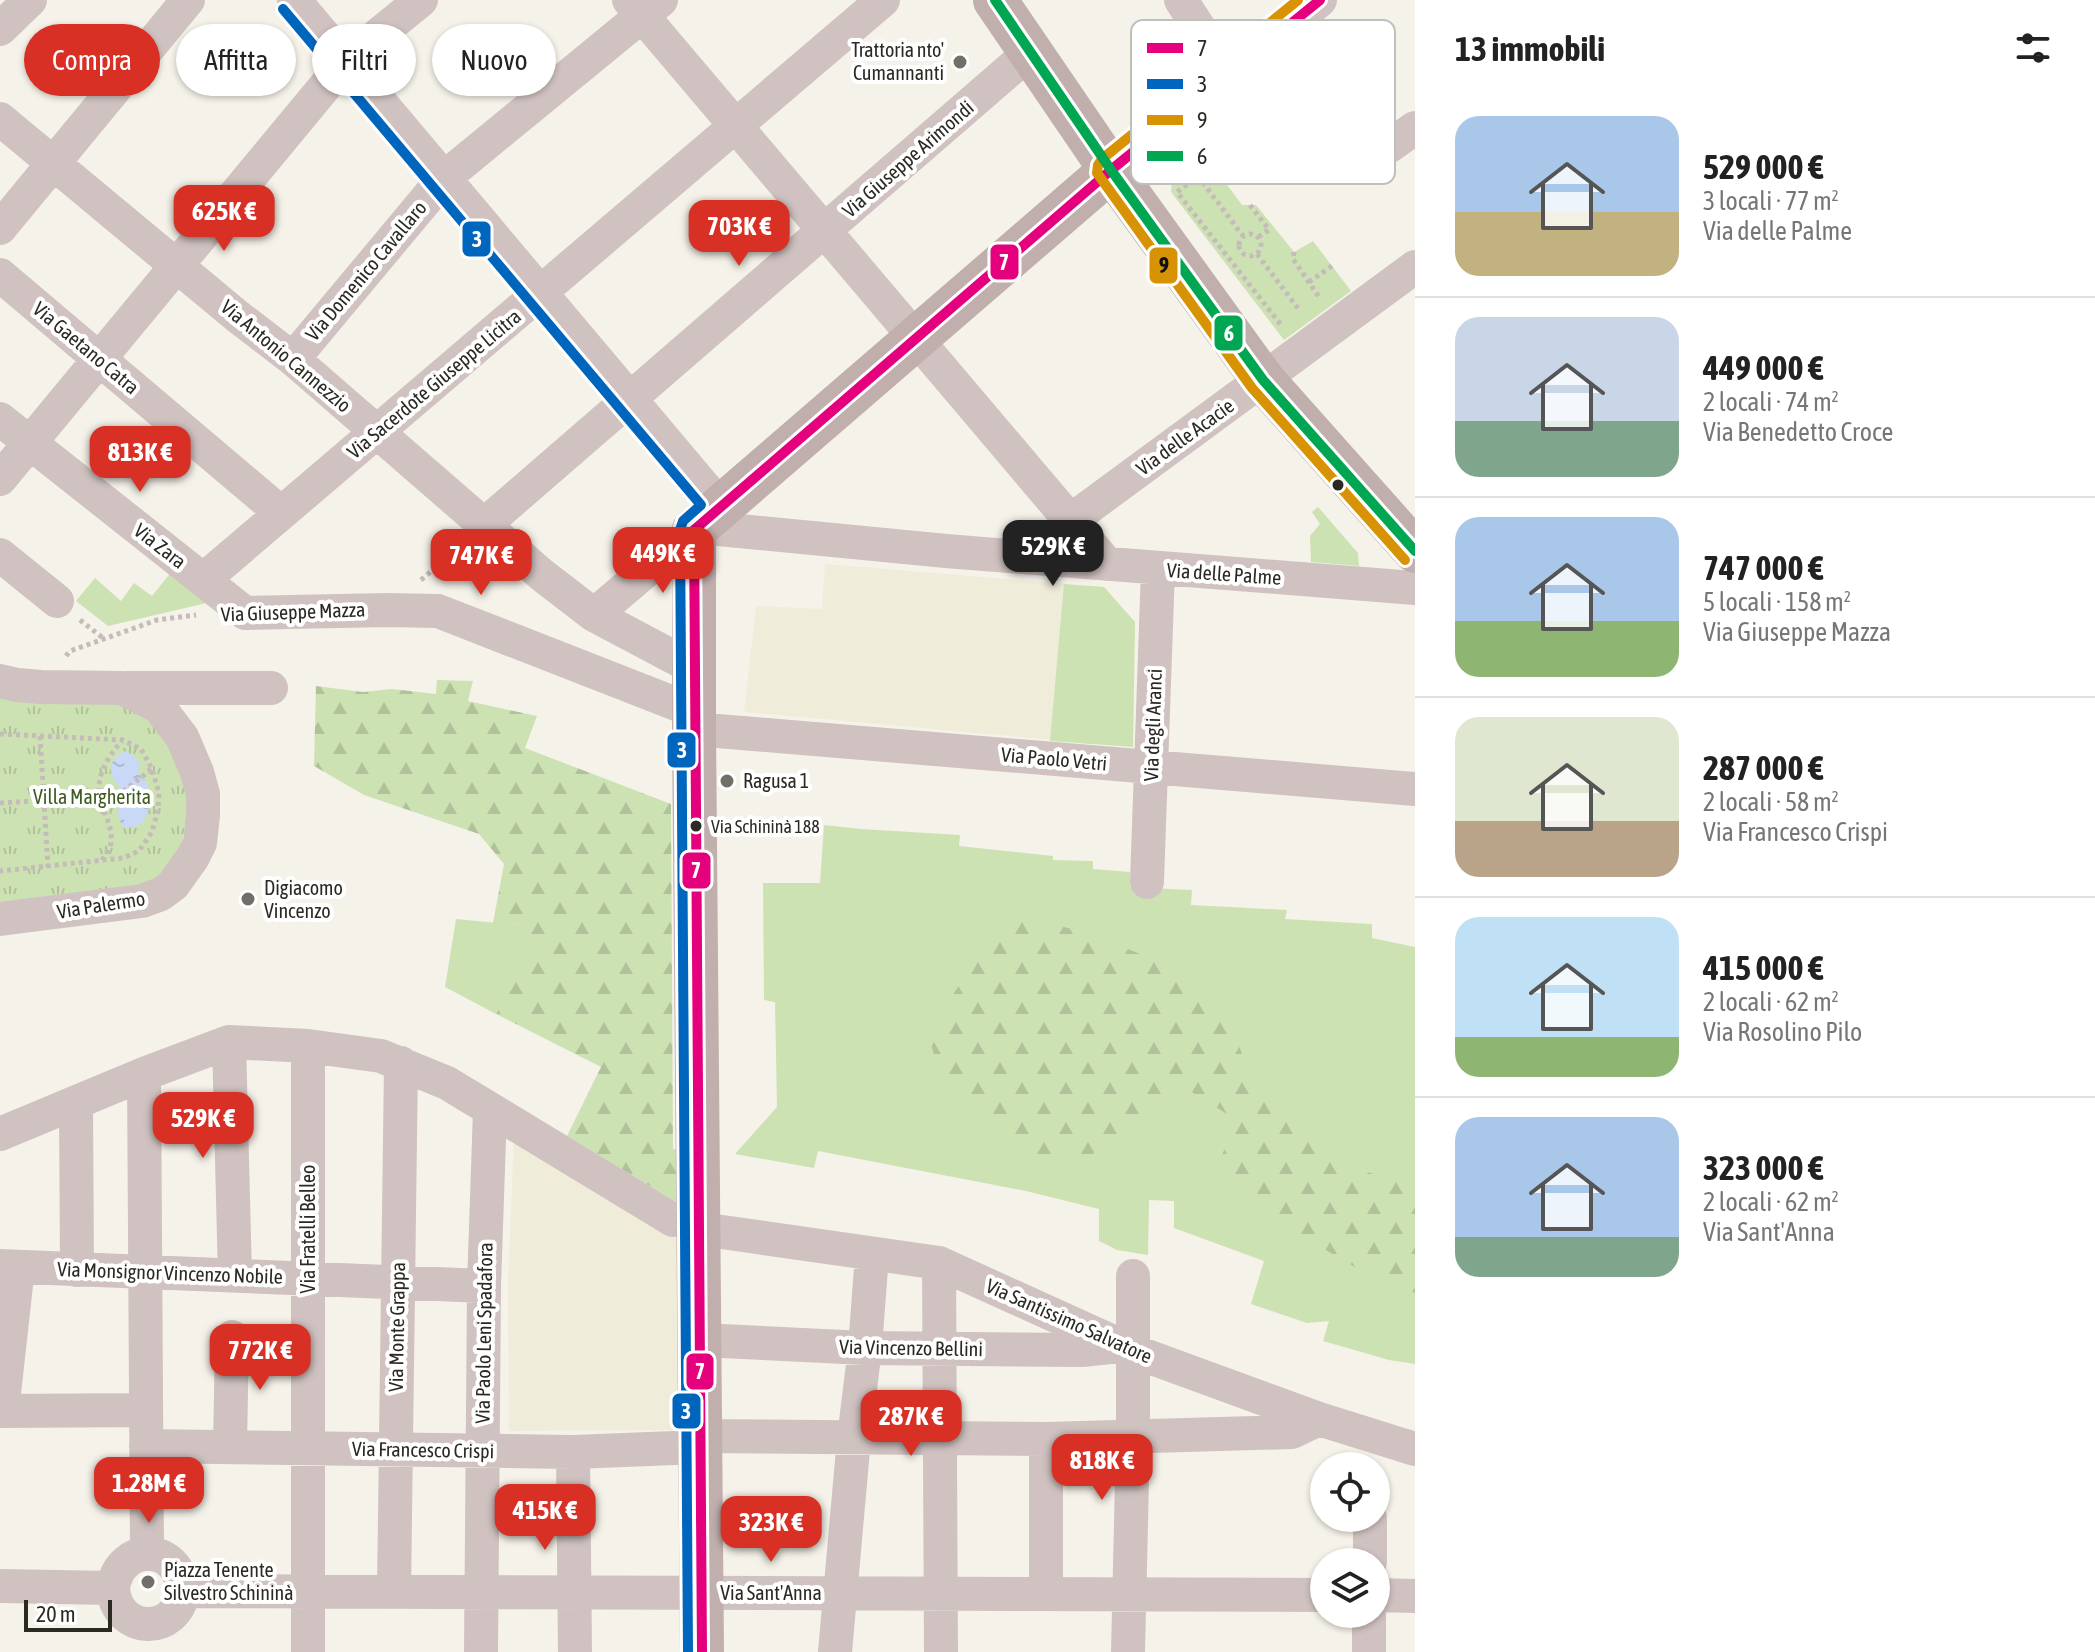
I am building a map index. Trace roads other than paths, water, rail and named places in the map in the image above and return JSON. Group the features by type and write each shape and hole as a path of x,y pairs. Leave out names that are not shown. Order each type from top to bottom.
{"main road":[{"path":"995,0 1111,170 1263,380 1415,551"},
{"path":"702,1652 694,668 704,521 1111,170"}],"street":[{"path":"0,29 30,0"},
{"path":"0,228 188,0"},
{"path":"294,0 314,24"},
{"path":"391,24 421,0"},
{"name":"Via Sacerdote Giuseppe Licitra","path":"203,580 883,0"},
{"path":"1181,0 1194,20"},
{"path":"1295,20 1320,0"},
{"path":"644,5 736,126 1107,564"},
{"name":"Via Domenico Cavallaro","path":"293,359 444,178 644,5"},
{"name":"Via Giuseppe Arimondi","path":"484,525 1029,53"},
{"path":"0,479 317,96"},
{"path":"375,96 631,399 704,521 594,615"},
{"name":"Via Antonio Cannezzio","path":"0,119 293,359 542,575 594,615 694,668"},
{"path":"1395,142 1415,128"},
{"path":"1111,170 1131,153"},
{"name":"Via delle Acacie","path":"1070,521 1415,267"},
{"name":"Via Gaetano Catra","path":"0,275 281,513"},
{"name":"Via Zara","path":"0,419 245,613"},
{"name":"Via delle Palme","path":"704,521 899,546 1415,588"},
{"path":"0,555 57,601"},
{"name":"Via degli Aranci","path":"1147,882 1158,569"},
{"name":"Via Giuseppe Mazza","path":"245,613 438,611 694,720"},
{"name":"Via Palermo","path":"0,681 41,687 122,688 159,707 182,737 203,794 200,843 173,885 161,894 142,901 0,919"},
{"path":"122,688 271,688"},
{"name":"Via Paolo Vetri","path":"694,720 1151,767 1415,789"},
{"path":"229,1042 235,1276"},
{"path":"0,1134 229,1042 308,1046 381,1056 447,1083 673,1220"},
{"name":"Via Fratelli Belleo","path":"308,1046 308,1652"},
{"name":"Via Monte Grappa","path":"394,1592 401,1063"},
{"path":"144,1074 147,1554"},
{"path":"76,1103 77,1270"},
{"name":"Via Paolo Leni Spadafora","path":"481,1652 484,1286 490,1110"},
{"name":"Via Santissimo Salvatore","path":"715,1231 939,1263 1127,1348 1319,1419 1370,1450 1415,1449"},
{"path":"835,1652 872,1254"},
{"path":"939,1263 941,1652"},
{"path":"9,1267 1,1411 145,1410"},
{"name":"Via Monsignor Vincenzo Nobile","path":"9,1267 484,1286"},
{"path":"1128,1652 1133,1437 1127,1348 1133,1276"},
{"path":"230,1447 232,1337"},
{"name":"Via Vincenzo Bellini","path":"700,1340 865,1348 1127,1348"},
{"name":"Via Francesco Crispi","path":"146,1446 573,1452 700,1442 854,1438 1046,1439 1292,1432 1319,1419"},
{"path":"1046,1439 1046,1594"},
{"path":"573,1452 575,1652"},
{"path":"701,1519 791,1524"},
{"path":"147,1554 159,1556 175,1566 183,1591 178,1607 148,1638 114,1601 113,1588 119,1569 126,1561 147,1554"},
{"path":"0,1586 113,1588"},
{"name":"Via Sant'Anna","path":"183,1591 1310,1595"},
{"path":"1390,1595 1415,1596"},
{"path":"1369,1628 1369,1652"}],"water":[{"path":"126,751 138,761 138,771 148,789 149,805 140,824 124,828 118,813 119,786 112,776 111,766 116,757"}],"place":[{"name":"Trattoria nto' Cumannanti","path":"960,62"},
{"name":"Ragusa 1","path":"727,781"},
{"name":"Via Schininà 188","path":"696,826"},
{"name":"Digiacomo Vincenzo","path":"248,899"},
{"name":"Piazza Tenente Silvestro Schininà","path":"148,1582"}],"park label":[{"name":"Villa Margherita","path":"92,797"}]}
